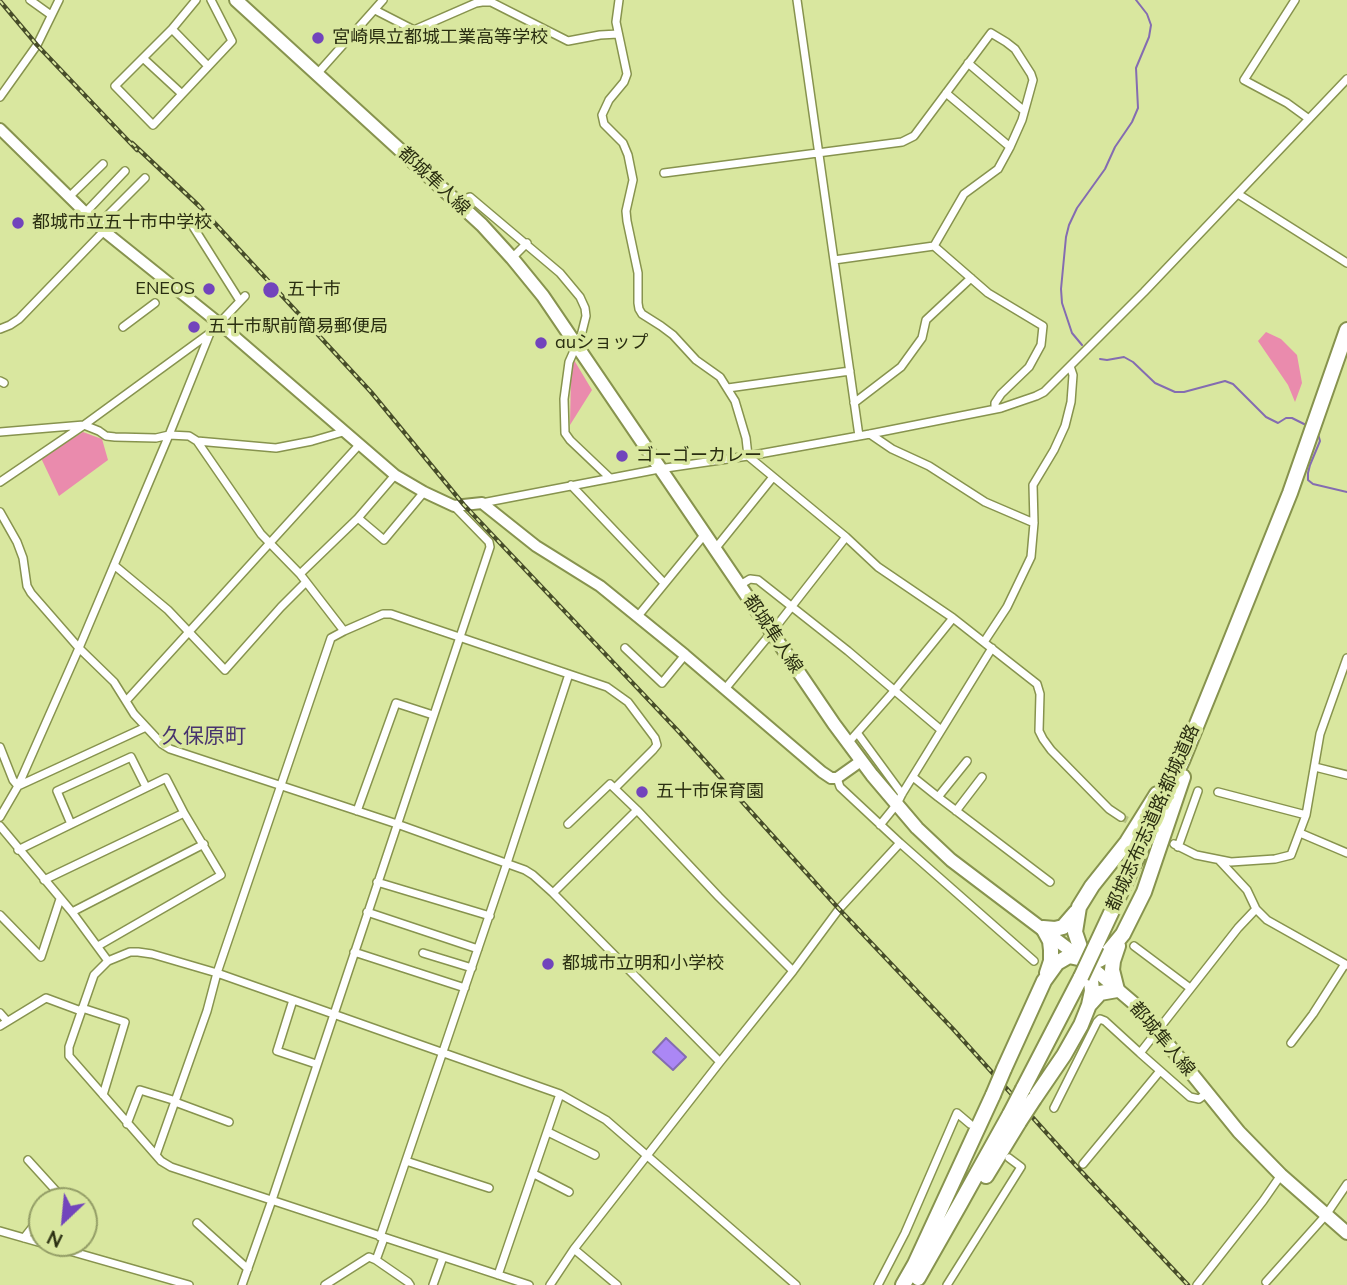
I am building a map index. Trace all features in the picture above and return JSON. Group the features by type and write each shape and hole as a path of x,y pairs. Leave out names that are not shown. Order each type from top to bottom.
{"highway":[{"name":"都城志布志道路;都城道路","path":"1029,1094 1182,761 1290,493 1347,330"},
{"path":"1089,1005 1100,993 1117,990 1112,970 1113,961 1151,873 1223,660"},
{"path":"1043,928 1055,929 1069,922 1092,886 1141,821 1158,793 1185,734 1198,720"},
{"path":"913,1285 941,1238 954,1229 1029,1094 1069,1045 1081,1025 1092,991 1075,932 1079,907"},
{"path":"903,1285 1044,981 1051,961 1051,950 1050,941 1043,928"},
{"path":"1044,981 1062,958 1069,956 1083,960 1099,960 1123,934"}],"main road":[{"name":"都城隼人線","path":"236,0 482,225 512,258 543,296 771,633 853,738 861,761 899,799 917,828 951,860 1043,928 1136,1006 1239,1132 1281,1175 1347,1233"}],"street":[{"path":"30,0 51,15"},
{"path":"0,97 37,44 59,0"},
{"path":"197,0 115,86 153,125 232,41 211,0"},
{"path":"317,74 383,0"},
{"path":"618,0 616,22 627,74 602,115 604,124 623,143 628,155 633,180 626,211 638,273 638,303 642,314 673,335 696,360 720,377 735,401 746,438 748,456 878,567 953,618 1037,684 1042,739 1109,809 1121,817"},
{"path":"797,0 859,436"},
{"path":"1295,0 1244,80 1310,119"},
{"path":"375,10 414,30 482,2 491,2 568,41 618,34"},
{"path":"172,29 208,65"},
{"path":"664,173 902,142 914,136 991,33 1015,49 1031,74 1032,80 1022,120 998,169 964,194 934,246"},
{"path":"143,58 181,94"},
{"path":"968,63 1023,110"},
{"path":"454,506 859,436 995,409 1037,397 1238,194 1347,79"},
{"path":"946,93 1010,147"},
{"path":"0,129 101,228 220,324 394,475 454,506 489,542 490,547 242,1285"},
{"path":"69,197 103,164"},
{"path":"85,213 125,171"},
{"path":"0,329 19,319 145,178"},
{"path":"1238,194 1344,261"},
{"path":"457,202 470,197 527,243 560,273 580,297 585,308 584,325 581,336 574,342 564,398 565,433 610,478"},
{"path":"0,482 84,425 210,333 243,299 187,217"},
{"path":"512,258 527,243"},
{"path":"834,260 934,246 988,293 1043,326 1041,345 1029,367 1001,394 995,403 995,409"},
{"path":"854,403 901,367 922,338 926,320 971,278"},
{"path":"123,327 155,303"},
{"path":"0,817 18,786 79,648 210,333"},
{"path":"985,642 1007,607 1031,556 1033,485 1065,426 1071,402 1073,375 1070,366"},
{"path":"727,388 849,371"},
{"path":"0,432 84,425 106,436 115,437 189,436 197,441 270,545 300,574 344,631"},
{"path":"197,441 276,448 312,442 343,432"},
{"path":"870,433 892,449 929,466 985,502 1034,523"},
{"path":"126,701 359,445"},
{"path":"300,574 358,517 394,475"},
{"path":"715,549 773,477"},
{"path":"571,485 664,583"},
{"path":"358,517 384,540 424,492"},
{"path":"482,503 536,546 600,586 638,616 822,772 831,778 837,778 861,761"},
{"path":"0,512 23,558 27,586 79,648 114,682 146,727 162,744 170,749 397,824 507,863 533,875 720,1062"},
{"path":"638,616 705,534"},
{"path":"725,689 846,537"},
{"path":"114,565 168,610 225,670 306,582"},
{"path":"740,585 750,579 758,580 848,651 941,730"},
{"path":"156,1155 207,1011 217,973 331,638 383,614 391,614 596,682 622,697 636,711 657,745 615,788"},
{"path":"899,799 853,738 953,618"},
{"path":"880,825 913,777 992,648"},
{"path":"625,649 662,683 685,655"},
{"path":"1198,791 1176,845 1196,855 1231,862 1291,855 1306,815 1320,733 1347,658"},
{"path":"376,1259 406,1161 569,674"},
{"path":"357,811 396,703 433,715"},
{"path":"18,786 146,727"},
{"path":"0,747 18,786"},
{"path":"71,824 57,792 131,757 146,788"},
{"path":"938,797 967,761"},
{"path":"1315,767 1347,775"},
{"path":"913,777 1050,882"},
{"path":"956,811 982,777"},
{"path":"18,850 166,778 221,875 98,946"},
{"path":"837,778 839,787 1034,961"},
{"path":"568,824 610,784 793,971"},
{"path":"1218,792 1306,815"},
{"path":"553,893 637,810"},
{"path":"44,880 184,813"},
{"path":"0,826 72,912 108,961"},
{"path":"1300,833 1347,853"},
{"path":"550,1285 574,1249 839,909 900,843"},
{"path":"72,912 204,844"},
{"path":"1219,860 1247,890 1256,909 1267,920 1346,965 1291,1043"},
{"path":"377,882 489,916"},
{"path":"0,915 41,957 60,900"},
{"path":"1140,1054 1238,928 1256,909"},
{"path":"367,912 478,949"},
{"path":"1134,946 1190,988"},
{"path":"529,1285 171,1167 127,1124 69,1056 69,1047 94,975 108,961 130,952 152,954 217,973 560,1094 606,1120 796,1285"},
{"path":"354,952 465,988"},
{"path":"423,953 472,968"},
{"path":"0,1013 4,1023 46,998 125,1022 103,1095"},
{"path":"293,1000 277,1051 317,1064"},
{"path":"1054,1108 1100,1019 1190,1097 1199,1098 1207,1094"},
{"path":"1083,1164 1160,1071"},
{"path":"127,1124 140,1090 229,1122"},
{"path":"498,1275 560,1094"},
{"path":"878,1285 905,1233 957,1113 970,1124"},
{"path":"548,1132 595,1155"},
{"path":"947,1285 1021,1167 1009,1158"},
{"path":"28,1160 52,1187"},
{"path":"406,1161 489,1188"},
{"path":"534,1174 569,1192"},
{"path":"1197,1285 1264,1201 1281,1175"},
{"path":"1266,1282 1326,1215 1347,1184"},
{"path":"197,1223 248,1269"},
{"path":"0,1231 189,1285"},
{"path":"24,1238 28,1233"},
{"path":"574,1249 617,1285"},
{"path":"325,1285 369,1256 410,1285"},
{"path":"433,1285 443,1257"}],"shaded area":[{"path":"1266,332 1281,339 1297,355 1302,383 1295,402 1288,385 1258,341"},
{"path":"574,360 592,390 570,425 571,372"},
{"path":"83,432 102,439 108,460 59,496 41,458"},
{"path":"666,1038 686,1057 673,1070 653,1052"}],"waterway":[{"path":"1082,345 1072,333 1062,303 1066,237 1077,208 1105,169 1138,108 1136,68 1151,25 1147,14 1136,0"},
{"path":"1100,359 1124,357 1155,383 1175,392 1225,381 1233,384 1266,417 1278,423 1292,418 1308,426"},
{"path":"1318,434 1320,441 1310,465 1308,480 1313,484 1347,492"}],"tunnel":[{"path":"1121,817 1139,826"}],"railway":[{"path":"0,1 37,45 137,150"},
{"path":"132,143 198,205 371,392 464,505 680,733 839,909 1188,1285"}],"place":[{"name":"宮崎県立都城工業高等学校","path":"318,38"},
{"name":"都城市立五十市中学校","path":"18,223"},
{"name":"ENEOS","path":"209,289"},
{"name":"五十市","path":"271,290"},
{"name":"五十市駅前簡易郵便局","path":"194,327"},
{"name":"auショップ","path":"541,343"},
{"name":"ゴーゴーカレー","path":"622,456"},
{"name":"五十市保育園","path":"642,792"},
{"name":"都城市立明和小学校","path":"548,964"}],"district":[{"name":"久保原町","path":"204,737"}]}
